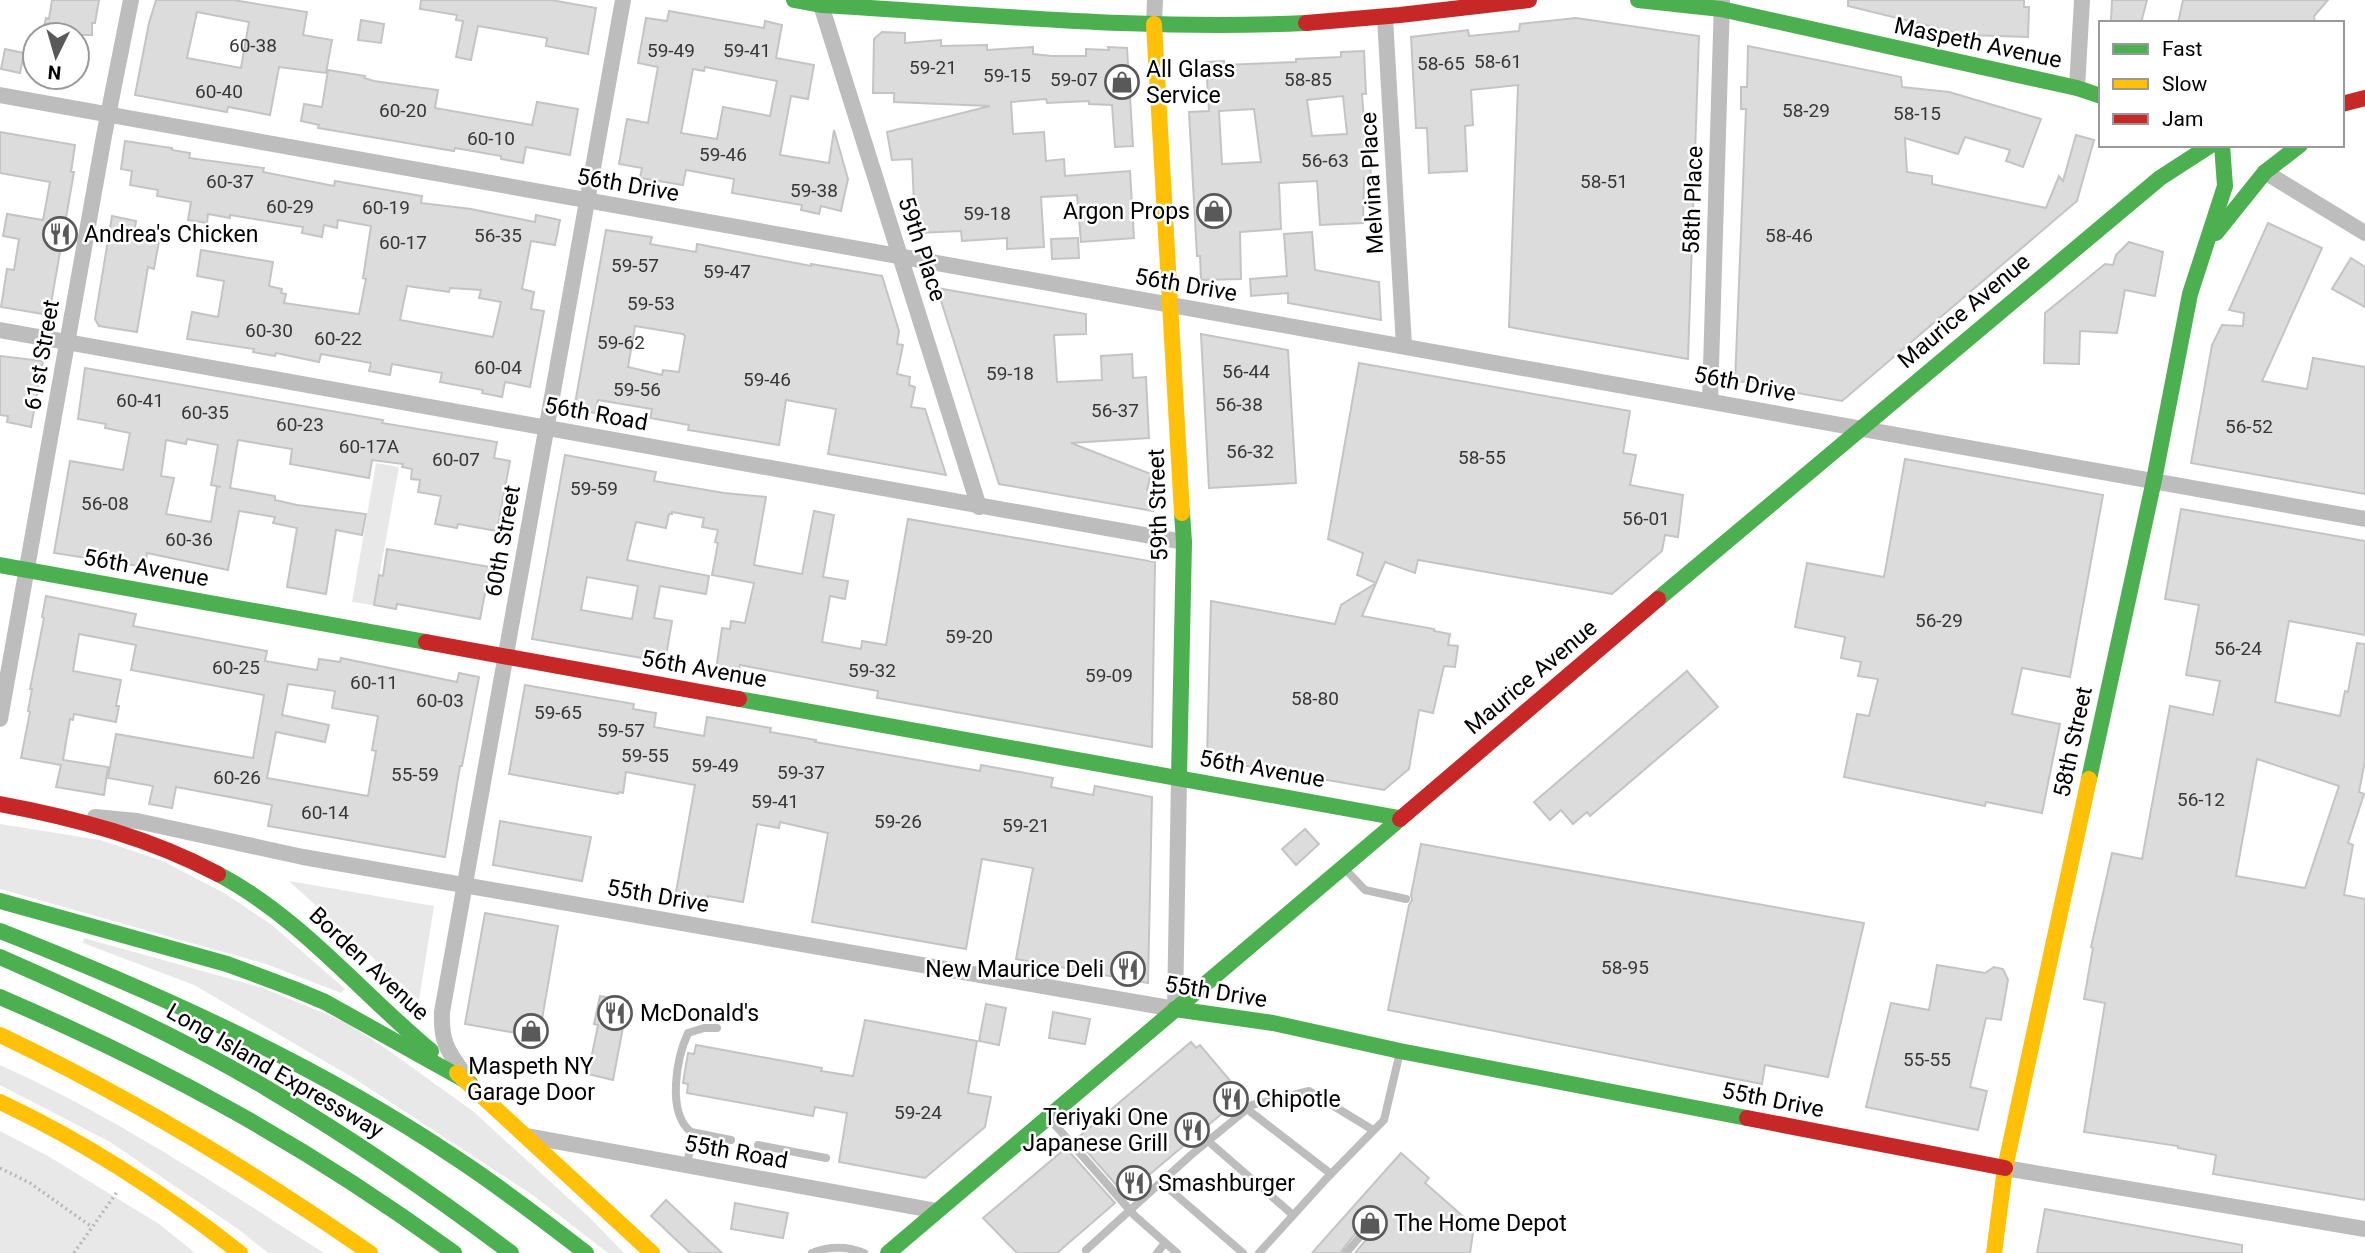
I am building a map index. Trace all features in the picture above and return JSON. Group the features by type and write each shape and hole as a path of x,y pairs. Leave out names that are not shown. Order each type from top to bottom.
{"main road":[{"path":"794,0 821,5 1154,24 1271,24 1385,18 1529,0"},
{"name":"Maspeth Avenue","path":"1638,0 1722,5 2099,95"},
{"name":"59th Street","path":"1154,24 1184,542 1179,778"},
{"path":"2355,100 2365,80"},
{"name":"Maurice Avenue","path":"888,1253 1859,429 2160,178 2208,147"},
{"name":"58th Street","path":"1994,1253 2005,1168 2154,480 2190,294 2225,186 2222,147"},
{"name":"58th Street","path":"2207,244 2265,172 2297,147"},
{"name":"56th Avenue","path":"0,565 1399,818"},
{"name":"Borden Avenue","path":"0,804 58,814 159,846 244,888 300,930 418,1041 470,1083 652,1253"},
{"path":"0,901 227,964 294,989 325,1002 470,1083"},
{"path":"0,931 158,995 324,1080 382,1112 473,1170 519,1201 586,1253"},
{"name":"Long Island Expressway","path":"0,957 94,997 242,1073 385,1161 511,1253"},
{"path":"0,997 117,1048 247,1117 373,1195 454,1253"},
{"name":"55th Drive","path":"1175,1009 1273,1023 1400,1051 2005,1168"},
{"path":"0,1035 77,1072 179,1129 280,1192 370,1253"},
{"path":"0,1102 71,1138 129,1173 240,1253"}],"street":[{"name":"61st Street","path":"0,719 108,114 131,0"},
{"name":"60th Street","path":"470,1083 445,1048 442,1024 623,0"},
{"name":"59th Street","path":"1154,24 1155,0"},
{"path":"2077,88 2082,0"},
{"name":"59th Place","path":"821,5 979,506"},
{"name":"58th Place","path":"1710,400 1722,5"},
{"name":"Melvina Place","path":"1385,18 1404,346"},
{"name":"56th Drive","path":"0,95 2365,519"},
{"path":"2265,172 2365,233"},
{"name":"56th Road","path":"0,330 1184,542"},
{"name":"59th Street","path":"1175,1009 1179,778"},
{"name":"55th Drive","path":"58,814 136,821 303,857 1175,1009"},
{"name":"55th Road","path":"527,1136 937,1211"},
{"name":"55th Drive","path":"2005,1168 2365,1229"}],"lane":[{"path":"1343,867 1366,890 1406,899"},
{"path":"717,1028 691,1030 684,1042 676,1088 677,1102 686,1128 695,1133 731,1140"},
{"path":"1259,1253 1384,1119 1400,1051"},
{"path":"1086,1250 1252,1105 1309,1091 1373,1130"},
{"path":"1247,1109 1331,1174"},
{"path":"1049,1118 1130,1210 1177,1253"},
{"path":"686,1166 695,1133"},
{"path":"1208,1141 1293,1215"},
{"path":"758,1145 826,1158"},
{"path":"1161,1182 1243,1253"},
{"path":"1346,1253 1374,1220"},
{"path":"1157,1253 1166,1243"},
{"path":"812,1253 824,1248 854,1248 864,1253"}],"path":[{"path":"0,1168 30,1183 92,1227"},
{"path":"74,1253 117,1192"}],"shaded area":[{"path":"376,463 399,467 374,605 352,602"},
{"path":"0,824 100,840 163,861 224,893 272,925 345,989 341,993 266,964 0,889"},
{"path":"289,881 434,906 419,1000"},
{"path":"84,938 263,988 345,1022 474,1112 590,1218 624,1253 608,1253 534,1196 355,1079 194,985 83,943"},
{"path":"0,1065 125,1129 324,1253 268,1253 238,1229 110,1142 0,1085"},
{"path":"0,1131 48,1156 159,1224 195,1253 0,1253"}],"building":[{"path":"52,0 99,0 95,23 92,23 92,35 91,21 45,21 46,18 49,19"},
{"path":"156,0 233,0 307,12 303,35 332,40 326,73 279,67 270,115 228,107 227,112 135,95","holes":["197,12 249,22 241,68 187,58"]},
{"path":"421,0 551,0 596,8 588,54 546,46 547,38 478,26 471,60 456,57 463,21 456,20 457,15 420,9"},
{"path":"1848,0 2024,0 2024,7 2029,7 2028,37 1966,35 1848,6"},
{"path":"2112,0 2147,0 2142,21 2111,21"},
{"path":"2183,0 2328,0 2314,16 2315,21 2178,21"},
{"path":"669,11 764,28 765,21 782,25 776,58 814,65 808,99 791,96 780,155 829,163 834,130 848,179 841,211 821,206 819,214 801,210 802,205 732,193 734,179 686,170 683,185 640,178 642,168 619,164 627,119 648,123 658,67 638,63 646,18 667,21","holes":["705,67 777,81 770,116 723,107 717,139 681,133 693,69 704,71"]},
{"path":"1576,18 1699,36 1688,359 1509,327 1518,85 1471,90 1473,125 1465,126 1467,171 1429,173 1427,128 1416,128 1411,37 1468,30 1469,36 1519,31 1520,24"},
{"path":"361,20 384,24 381,43 358,40"},
{"path":"882,32 905,33 905,43 941,40 941,46 987,45 987,50 1033,47 1033,54 1052,56 1086,56 1086,49 1127,48 1133,146 1115,147 1112,105 1089,104 1089,101 1047,103 1046,99 1011,102 1013,134 1044,132 1046,161 1064,159 1065,176 1130,171 1134,238 1081,242 1077,195 1041,197 1044,247 1007,249 1007,238 962,241 961,231 918,233 915,225 912,159 892,160 887,132 990,106 894,102 894,93 873,93 874,39"},
{"path":"1748,46 1901,77 1902,87 1949,92 2041,119 2023,167 2006,161 2010,150 1965,137 1958,154 1905,138 1907,172 1932,176 1932,184 2046,208 2059,176 2063,181 2076,135 2094,140 2077,201 1842,401 1770,388 1770,381 1735,382 1746,109 1741,109 1741,87 1747,87"},
{"path":"5,49 21,52 20,73 1,69"},
{"path":"1364,51 1366,94 1362,94 1365,133 1369,133 1371,178 1364,178 1363,223 1320,225 1317,181 1279,183 1281,229 1240,232 1241,279 1201,280 1200,256 1197,256 1189,112 1209,111 1206,62 1224,61 1224,65 1296,62 1296,59 1341,57 1341,52","holes":["1343,96 1347,134 1312,136 1307,100","1254,109 1261,162 1222,164 1219,111"]},
{"path":"328,70 365,76 364,78 374,81 438,90 435,108 532,125 537,102 578,109 570,155 526,147 523,163 455,148 454,151 318,128 319,125 301,121 304,104 322,107"},
{"path":"0,132 75,145 71,172 74,172 49,315 1,307 7,269 14,270 19,239 3,236 7,214 43,220 50,182 0,173"},
{"path":"125,141 172,148 190,153 189,158 264,168 263,172 334,186 335,181 422,196 421,203 471,209 535,222 536,215 560,220 555,245 531,241 522,289 534,292 531,309 544,311 530,387 505,382 502,397 482,393 483,390 440,382 442,373 392,364 390,375 369,371 371,363 321,354 319,362 187,339 192,312 218,317 224,281 197,276 201,250 273,262 269,286 282,289 281,293 286,294 284,303 359,314 366,279 363,278 371,226 338,220 337,228 324,225 322,237 302,233 303,227 230,215 230,218 208,214 207,223 188,220 191,202 157,196 158,190 130,185 132,171 121,169","holes":["407,286 449,292 450,288 481,290 479,298 501,302 493,337 400,320"]},
{"path":"112,216 136,221 133,237 159,241 154,269 148,267 137,332 99,326 95,319"},
{"path":"2268,223 2322,248 2262,381 2307,389 2313,358 2365,367 2365,494 2191,463 2212,345 2222,325 2243,326 2244,313 2229,310"},
{"path":"606,230 652,237 650,244 696,252 697,244 811,266 882,276 899,331 897,344 903,345 897,374 910,377 909,385 915,387 911,407 925,409 946,475 828,454 836,409 786,400 779,445 688,430 689,425 650,418 652,409 598,400 595,413 574,409","holes":["635,326 685,336 679,372 663,370 662,375 628,367"]},
{"path":"1312,232 1315,270 1379,282 1381,320 1288,303 1288,293 1251,296 1250,279 1287,276 1284,234"},
{"path":"1078,238 1079,258 1052,259 1051,239"},
{"path":"2129,242 2163,252 2155,296 2125,290 2117,333 2080,331 2079,364 2044,363 2045,313 2105,264 2113,265 2116,255"},
{"path":"2351,258 2365,267 2365,307 2332,289"},
{"path":"937,288 1086,314 1086,334 1054,335 1057,382 1102,380 1101,356 1132,354 1133,378 1146,377 1149,438 1071,443 1151,474 1147,490 1155,499 1153,511 999,484"},
{"path":"1201,334 1288,350 1296,483 1209,488"},
{"path":"0,356 43,361 31,427 7,422 8,416 0,415"},
{"path":"1359,363 1630,411 1623,453 1636,455 1630,485 1683,495 1678,537 1665,535 1662,551 1612,594 1418,560 1415,573 1385,562 1362,616 1450,634 1448,645 1458,646 1455,667 1444,666 1433,713 1419,710 1409,769 1384,790 1207,759 1211,601 1335,624 1341,605 1376,583 1357,575 1363,553 1328,539"},
{"path":"85,368 497,442 494,458 510,461 497,531 458,524 457,528 435,524 441,496 418,492 420,480 411,479 412,469 402,467 403,464 372,460 369,478 290,464 292,449 238,440 230,488 275,496 275,500 297,505 366,514 362,535 336,530 326,594 287,587 297,528 273,523 275,517 239,511 228,570 147,553 145,567 54,553 70,461 123,470 130,433 105,428 106,424 78,419","holes":["187,439 218,445 211,485 217,486 211,522 166,514 174,478 161,476 166,440 186,444"]},
{"path":"565,455 656,472 654,481 766,497 754,565 802,574 814,511 834,515 823,577 848,581 845,599 830,596 822,642 861,649 862,641 886,645 908,519 1155,562 1152,747 877,698 878,691 740,665 738,674 716,670 722,628 730,629 731,621 745,623 754,583 712,575 718,530 702,527 704,518 672,512 669,514 666,528 636,522 627,560 709,576 706,594 660,586 654,618 672,621 665,662 532,639","holes":["587,577 638,586 632,619 581,610"]},
{"path":"1905,459 2103,495 2070,677 2022,668 2012,714 2060,724 2042,813 1986,802 1985,806 1844,777 1857,714 1869,716 1878,679 1858,676 1861,662 1841,658 1845,637 1795,627 1807,563 1884,577"},
{"path":"2181,509 2365,541 2365,635 2289,621 2275,702 2340,716 2345,691 2348,692 2357,643 2365,644 2365,761 2359,792 2364,794 2348,843 2353,845 2344,895 2365,899 2365,1200 2213,1174 2216,1155 2178,1146 2084,1132 2105,1003 2084,999 2093,948 2091,947 2112,853 2142,859 2170,706 2213,715 2220,681 2186,675 2199,605 2165,599","holes":["2257,759 2339,786 2305,888 2236,876"]},
{"path":"387,549 490,567 480,619 397,604 396,609 374,605 379,575 383,576"},
{"path":"46,596 136,614 133,626 267,651 265,661 317,670 319,659 340,662 341,658 457,682 459,673 479,677 460,766 445,857 268,826 272,805 176,787 172,808 149,804 153,786 108,778 116,734 253,758 264,695 131,670 136,645 79,634 73,671 121,680 116,706 119,706 116,722 74,714 73,720 70,719 63,760 108,767 104,795 56,787 61,765 21,758 30,712 30,689 44,618","holes":["288,684 335,691 332,708 378,716 372,750 376,751 368,796 267,778 276,732 325,742 329,725 282,715"]},
{"path":"1687,671 1718,707 1590,816 1587,812 1573,824 1561,810 1550,820 1534,802"},
{"path":"525,685 634,704 633,709 656,713 654,727 704,736 707,717 771,728 770,732 816,740 815,742 980,771 981,765 1053,778 1051,787 1093,795 1095,786 1152,797 1148,983 1016,959 1033,868 982,859 966,949 812,922 828,833 780,822 779,828 757,824 743,902 708,896 707,903 675,898 695,785 626,772 623,793 618,794 509,774"},
{"path":"500,821 591,837 582,881 493,865"},
{"path":"1305,829 1319,844 1296,865 1282,849"},
{"path":"1421,844 1864,923 1828,1077 1765,1065 1762,1084 1388,1010"},
{"path":"485,913 558,926 539,1037 465,1024"},
{"path":"1937,965 1985,973 1994,967 2003,969 2008,980 2001,1020 1986,1018 1970,1087 1987,1091 1978,1130 1866,1107 1891,1003 1929,1010"},
{"path":"600,996 628,1001 613,1080 588,1074 598,1025 594,1024"},
{"path":"986,1004 1006,1008 999,1045 979,1041"},
{"path":"1053,1012 1090,1019 1085,1044 1049,1038"},
{"path":"865,1020 977,1041 968,1093 991,1097 985,1127 925,1178 839,1162 847,1113 815,1107 813,1116 687,1093 688,1084 683,1083 688,1053 694,1054 696,1045 853,1076"},
{"path":"1191,1042 1196,1048 1200,1045 1243,1096 1125,1195 1076,1139"},
{"path":"1066,1148 1115,1203 1057,1253 1017,1253 983,1218"},
{"path":"1401,1153 1429,1178 1425,1183 1474,1226 1470,1253 1355,1253 1379,1224 1380,1217 1374,1214 1369,1216 1340,1253 1312,1253"},
{"path":"666,1200 722,1253 690,1253 651,1216"},
{"path":"735,1203 788,1213 783,1238 731,1229"},
{"path":"2045,1209 2242,1245 2242,1253 2037,1253"}],"traffic: fast":[{"path":"794,0 821,5 1124,23 1306,23"},
{"path":"1638,0 1721,9 2077,88 2099,95"},
{"path":"1658,599 2160,178 2208,147"},
{"path":"2089,779 2154,480 2190,294 2225,186 2222,147"},
{"path":"2216,233 2265,172 2297,147"},
{"path":"1179,778 1184,542 1182,513"},
{"path":"0,565 426,642"},
{"path":"739,699 1399,818"},
{"path":"888,1253 1400,819"},
{"path":"218,874 248,892 303,934 431,1051"},
{"path":"0,901 227,964 294,989 325,1002 470,1083"},
{"path":"0,931 175,1005 345,1090 470,1167 586,1253"},
{"path":"0,957 169,1035 236,1070 392,1168 511,1253"},
{"path":"0,997 120,1052 234,1112 345,1178 454,1253"},
{"path":"1175,1009 1273,1023 1400,1051 1747,1118"}],"traffic: slow":[{"path":"1154,24 1182,513"},
{"path":"1994,1253 2005,1168 2089,779"},
{"path":"0,1035 190,1136 370,1253"},
{"path":"457,1073 652,1253"},
{"path":"0,1102 94,1152 183,1210 240,1253"}],"traffic: jam":[{"path":"1306,23 1529,0"},
{"path":"2344,103 2365,98"},
{"path":"1400,819 1658,599"},
{"path":"426,642 739,699"},
{"path":"0,804 112,831 166,850 218,874"},
{"path":"1747,1118 2005,1168"}],"place":[{"name":"All Glass Service","path":"1122,82"},
{"name":"Argon Props","path":"1214,211"},
{"name":"Andrea's Chicken","path":"60,234"},
{"name":"New Maurice Deli","path":"1128,969"},
{"name":"McDonald's","path":"615,1013"},
{"name":"Maspeth NY Garage Door","path":"531,1031"},
{"name":"Chipotle","path":"1231,1099"},
{"name":"Teriyaki One Japanese Grill","path":"1192,1130"},
{"name":"Smashburger","path":"1134,1183"},
{"name":"The Home Depot","path":"1370,1223"}]}
